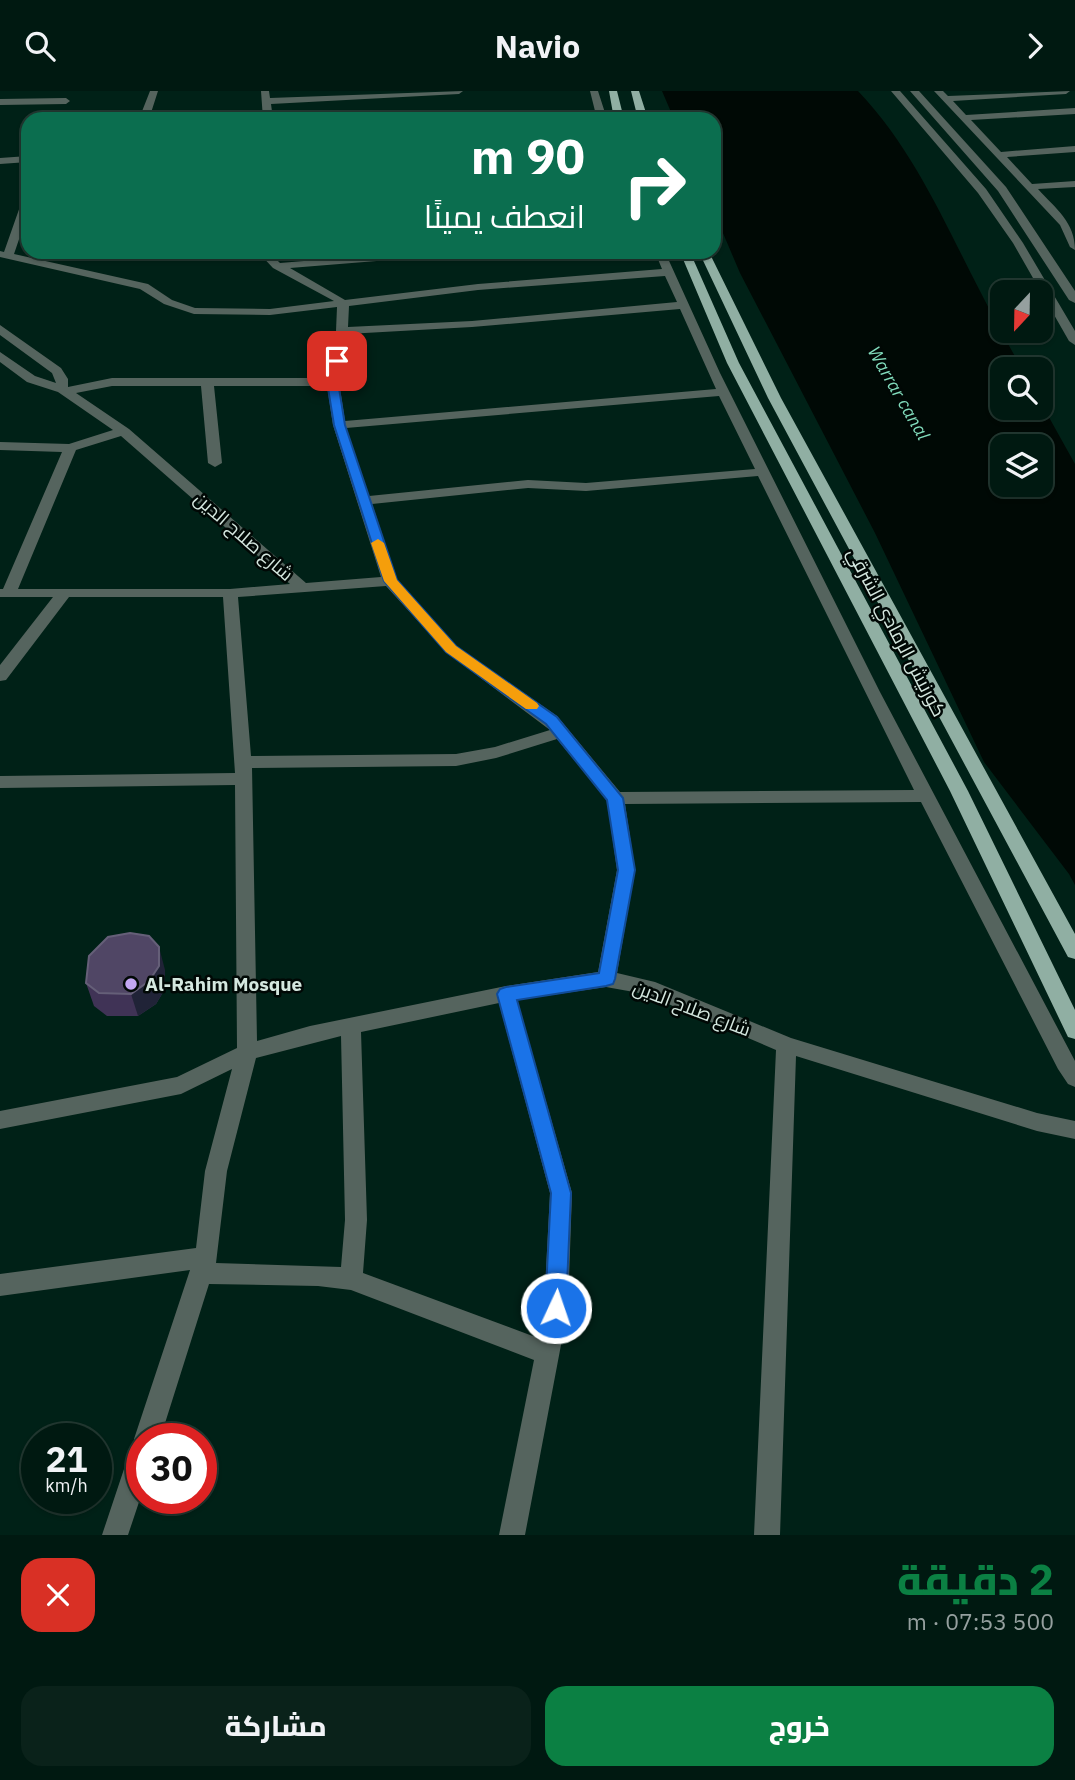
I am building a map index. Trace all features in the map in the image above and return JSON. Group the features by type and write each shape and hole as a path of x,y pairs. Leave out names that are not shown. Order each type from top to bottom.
{"main road":[{"path":"613,91 618,112"},
{"path":"635,91 641,112"},
{"name":"كورنيش الرمادي الشرقي","path":"688,259 733,363 959,791 1075,1031"},
{"name":"كورنيش الرمادي الشرقي","path":"707,259 726,306 991,792 1075,952"}],"street":[{"path":"146,112 154,91"},
{"path":"266,96 362,98 459,91"},
{"path":"594,91 600,112"},
{"path":"895,91 982,191 1039,280"},
{"path":"914,91 1002,189 1073,296"},
{"path":"938,91 1029,187 1070,224 1075,247"},
{"path":"946,99 1066,91"},
{"path":"0,103 66,100"},
{"path":"963,118 1075,111"},
{"path":"998,155 1075,149"},
{"path":"0,160 21,159"},
{"path":"1029,187 1075,184"},
{"path":"4,254 21,218"},
{"path":"15,235 21,235"},
{"path":"26,259 144,286 168,302 194,311 270,312 478,287 669,272"},
{"path":"270,259 277,266 336,297 343,304 342,331 333,382 340,425 390,581 451,649 551,720 615,798 926,796"},
{"path":"277,266 364,259"},
{"path":"663,259 723,392 763,472 926,796 1075,1078"},
{"path":"1054,294 1073,296"},
{"path":"342,331 472,324 684,305"},
{"path":"1054,305 1075,341"},
{"name":"شارع صلاح الدين","path":"0,329 57,370 64,390"},
{"name":"شارع صلاح الدين","path":"0,356 37,383 64,390 124,432 303,588 390,581"},
{"path":"207,381 215,463"},
{"path":"64,390 100,383 333,382"},
{"path":"340,425 723,392"},
{"path":"0,446 70,448 124,432"},
{"path":"70,448 5,593 230,593 303,588"},
{"path":"364,501 528,484 586,487 763,472"},
{"path":"152,1423 203,1265 216,1171 247,1052 244,770 230,593"},
{"path":"0,676 63,595"},
{"path":"0,782 456,760 496,752 561,732"},
{"name":"شارع صلاح الدين","path":"615,798 626,870 606,979 648,987 786,1045 1037,1122 1075,1130"},
{"path":"0,1120 181,1085 247,1052 351,1026 506,994 606,979"},
{"path":"506,994 561,1193 556,1308 512,1535"},
{"path":"351,1026 356,1220 351,1279"},
{"path":"767,1535 786,1045"},
{"path":"0,1285 203,1265 351,1279 546,1353"},
{"path":"115,1535 126,1502"}],"water":[{"name":"Warrar canal","path":"662,91 858,91 896,137 941,213 990,310 990,343 1008,343 1015,357 990,357 990,420 1050,420 1075,464 1075,885 984,762 875,533 740,273 721,228 721,112 671,112"}],"building":[{"path":"130,933 149,936 159,947 159,966 149,981 131,994 99,993 86,983 89,956 108,937"}],"slow traffic":[{"path":"378,543 390,581 451,649 532,706"}],"place":[{"name":"Al-Rahim Mosque","path":"131,984"}],"route":[{"path":"337,361 333,382 340,425 390,581 451,649 551,720 615,798 626,870 606,979 506,994 561,1193 556,1308"}]}
